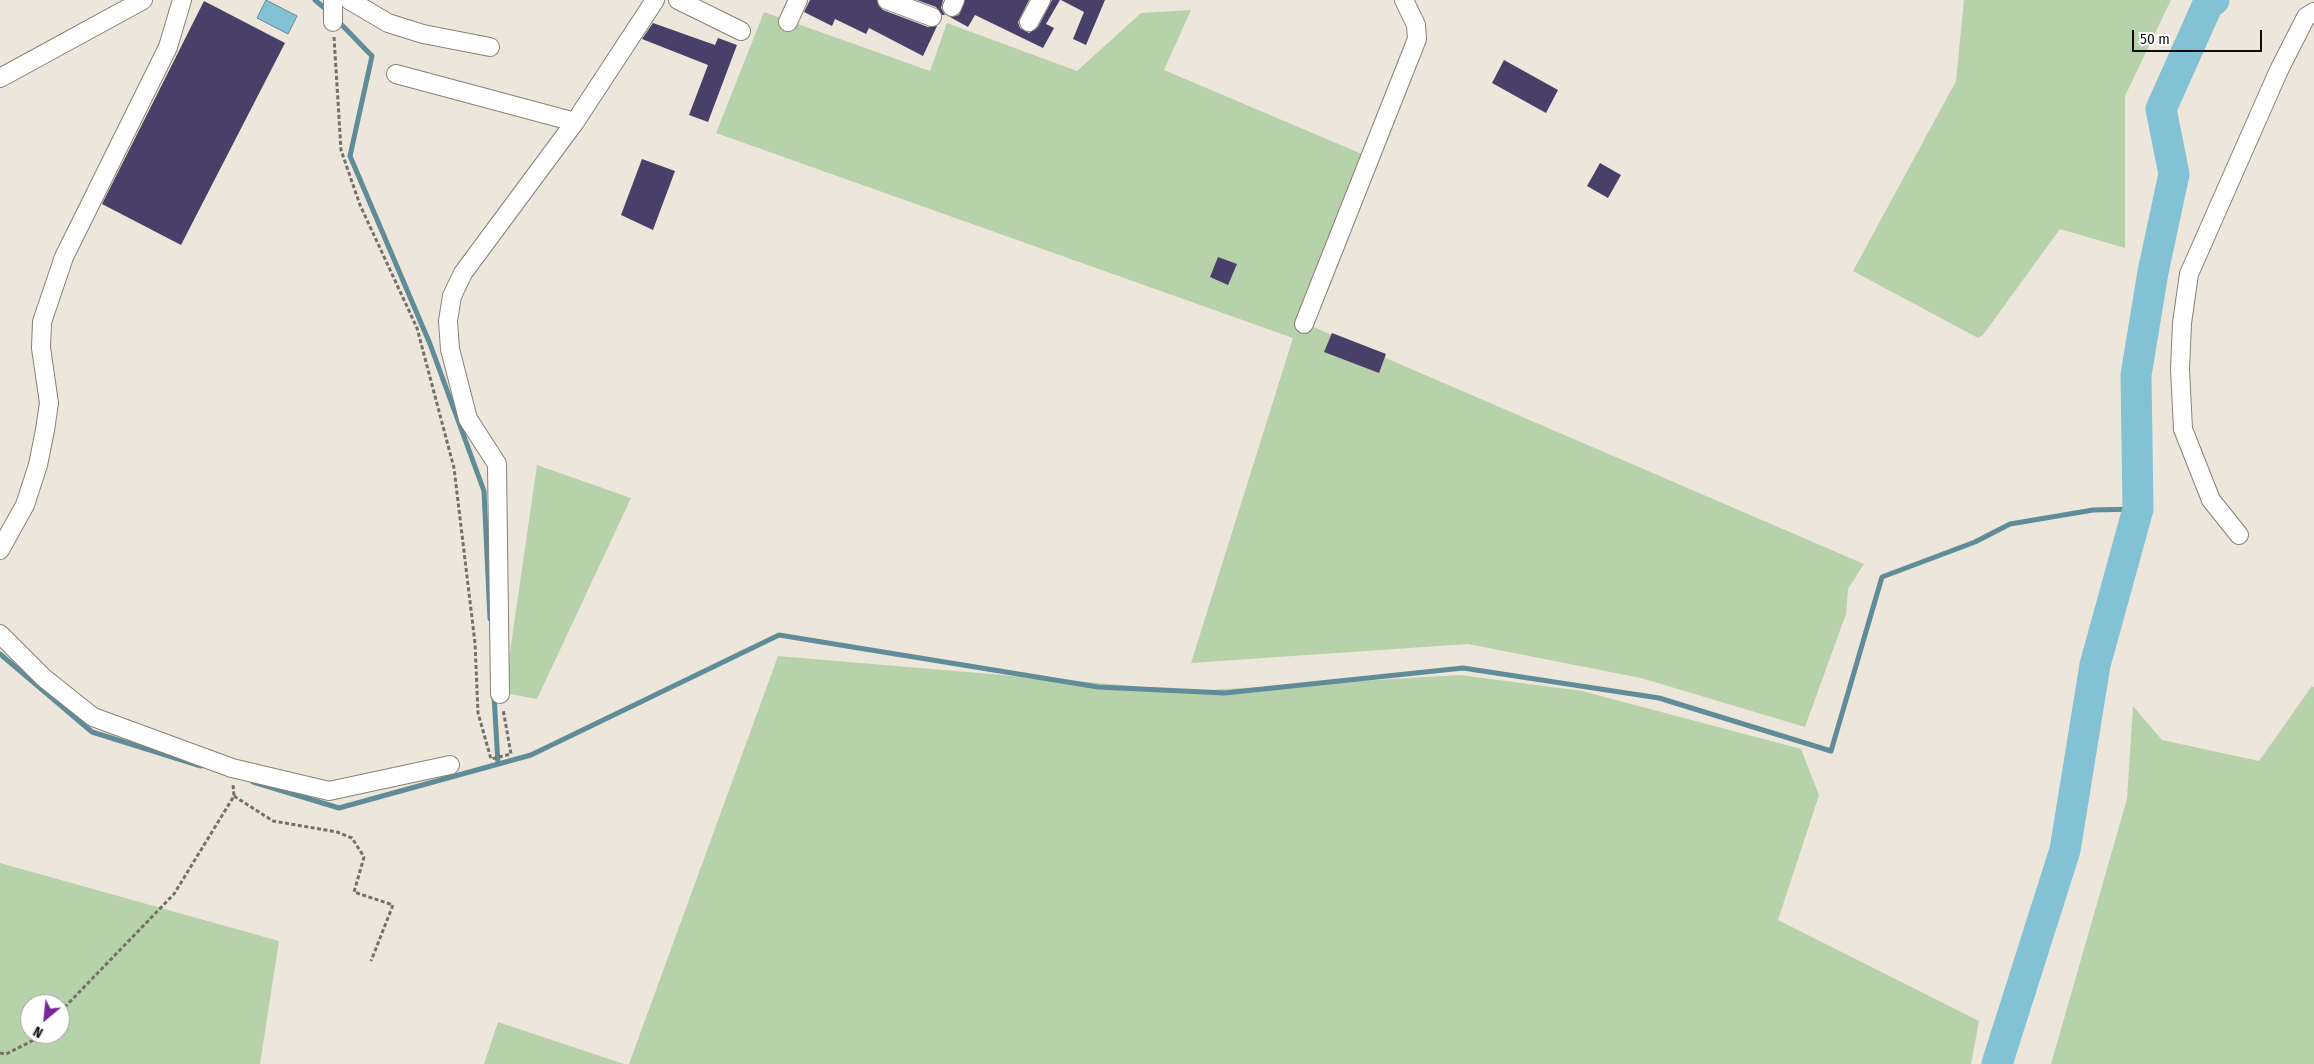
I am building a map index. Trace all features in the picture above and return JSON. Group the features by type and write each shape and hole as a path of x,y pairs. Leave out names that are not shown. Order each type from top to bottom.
{"street":[{"path":"0,78 143,0"},
{"path":"0,550 25,504 38,465 45,430 49,403 41,348 42,322 45,312 64,257 168,47 177,24 182,0"},
{"path":"500,694 498,464 468,419 450,349 448,321 452,296 463,274 575,122 655,0"},
{"path":"678,0 741,31"},
{"path":"788,22 798,0"},
{"path":"887,0 932,17"},
{"path":"1029,22 1040,0"},
{"path":"1304,324 1417,39 1416,25 1404,0"},
{"path":"337,7 423,34 490,47"},
{"path":"2239,535 2211,500 2183,429 2180,368 2182,323 2189,274 2279,70 2306,17 2314,12"},
{"path":"396,74 575,122"},
{"path":"0,634 44,678 93,717 232,768 328,791 450,765"}],"path":[{"path":"337,7 341,150 360,204 417,328 454,468 476,643 478,713 491,759 511,754 500,694"},
{"path":"70,1002 174,894 234,796 232,768"},
{"path":"234,796 274,821 337,832 352,838 364,857 354,892 393,905 371,960"},
{"path":"0,1053 6,1054 24,1044"}],"green space":[{"path":"1964,0 2171,0 2125,96 2125,248 2060,229 1983,335 1978,338 1853,271 1956,81"},
{"path":"1191,10 1164,70 1369,157 1309,325 1864,564 1848,589 1846,614 1805,727 1641,678 1468,644 1191,663 1293,338 716,133 764,12 930,71 947,23 1077,71 1141,13"},
{"path":"537,465 631,498 537,699 504,693"},
{"path":"778,656 1192,691 1460,675 1582,691 1801,749 1819,795 1778,920 1979,1021 1971,1064 629,1064"},
{"path":"2312,686 2314,687 2314,1064 2051,1064 2127,799 2133,706 2162,740 2259,761"},
{"path":"0,863 279,941 260,1064 0,1064"},
{"path":"498,1022 624,1064 484,1064"}],"water":[{"path":"266,0 297,16 288,34 257,18"}],"building":[{"path":"810,0 877,0 883,10 928,27 937,26 923,56 869,28 866,34 835,19 832,26 804,12"},
{"path":"917,0 943,0 941,8 945,15 942,15 936,7"},
{"path":"965,0 1029,0 1018,22 1020,28 1029,33 1038,27 1052,0 1060,0 1046,24 1054,28 1043,48 975,15 968,27 950,17 959,15"},
{"path":"1061,0 1105,0 1086,45 1073,39 1084,12"},
{"path":"204,1 285,43 181,245 102,204"},
{"path":"653,23 715,45 718,38 737,45 708,122 689,115 708,65 642,39"},
{"path":"1504,60 1558,90 1546,113 1492,83"},
{"path":"642,159 675,171 653,230 621,215"},
{"path":"1600,163 1621,175 1608,198 1587,186"},
{"path":"1218,257 1237,264 1228,285 1210,277"},
{"path":"1332,333 1386,354 1379,373 1324,352"}],"waterway":[{"path":"315,0 328,11"},
{"path":"1997,1064 2065,850 2095,665 2138,509 2136,375 2153,272 2174,174 2161,109 2208,4 2214,0"},
{"path":"337,20 372,56 350,156 430,344 484,491 490,619"},
{"path":"253,782 339,808 531,755 779,635 1098,687 1225,693 1463,668 1659,698 1831,751 1882,577 1975,542 2010,524 2093,510 2138,509"},
{"path":"0,654 92,732 201,766"},
{"path":"494,695 498,764"}]}
